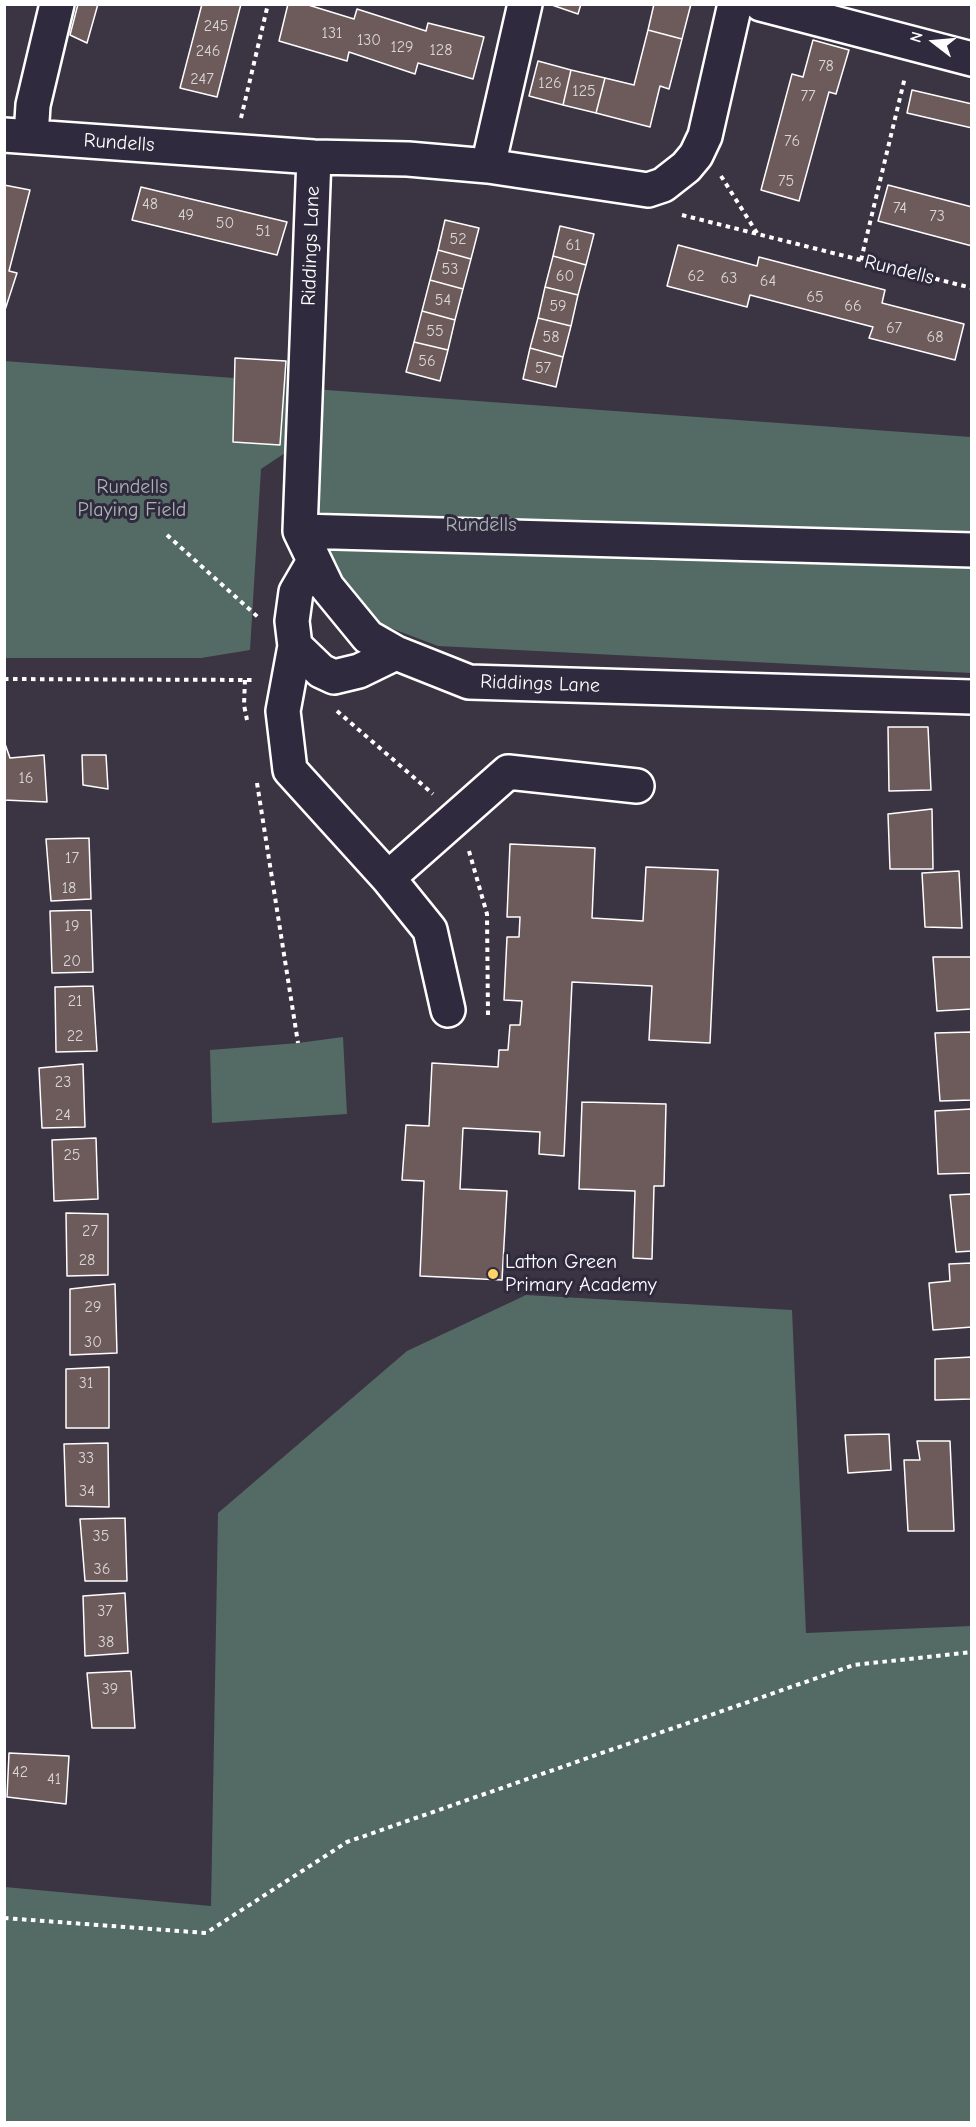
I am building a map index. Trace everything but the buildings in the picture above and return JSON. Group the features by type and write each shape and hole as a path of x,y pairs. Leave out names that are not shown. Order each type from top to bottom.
{"street":[{"path":"18,136 33,105 57,4"},
{"path":"488,166 525,4"},
{"path":"648,190 674,178 696,155 705,136 735,4"},
{"path":"761,4 972,59"},
{"name":"Rundells","path":"18,136 314,157 408,159 488,166 648,190"},
{"name":"Riddings Lane","path":"314,157 300,531 327,586 368,637 396,653 469,682 972,697"},
{"path":"300,531 972,550"},
{"path":"314,561 296,592 292,621 295,646 283,711 290,770 388,878 430,930 448,1010"},
{"path":"295,646 321,671 334,677 359,671 396,653"},
{"path":"388,878 508,772 637,786"}],"path":[{"path":"233,151 268,4"},
{"path":"861,260 913,44"},
{"path":"696,155 719,174 757,234"},
{"name":"Rundells","path":"648,190 672,212 972,288"},
{"path":"4,679 261,680"},
{"path":"245,680 244,705 248,728"},
{"path":"256,775 298,1043"},
{"path":"4,1918 206,1933 347,1842 854,1665 972,1652"}],"green space":[{"name":"Rundells Playing Field","path":"235,358 286,361 285,453 261,469 250,650 201,658 5,658 4,361 234,378"},
{"name":"Rundells","path":"313,389 971,437 971,673 438,646 364,618 309,528"},
{"path":"343,1037 347,1114 212,1123 210,1050"},
{"path":"526,1295 792,1310 806,1633 971,1626 971,2122 5,2122 5,1887 211,1906 218,1513 407,1351"}],"place":[{"name":"Latton Green Primary Academy","path":"493,1274"}]}
